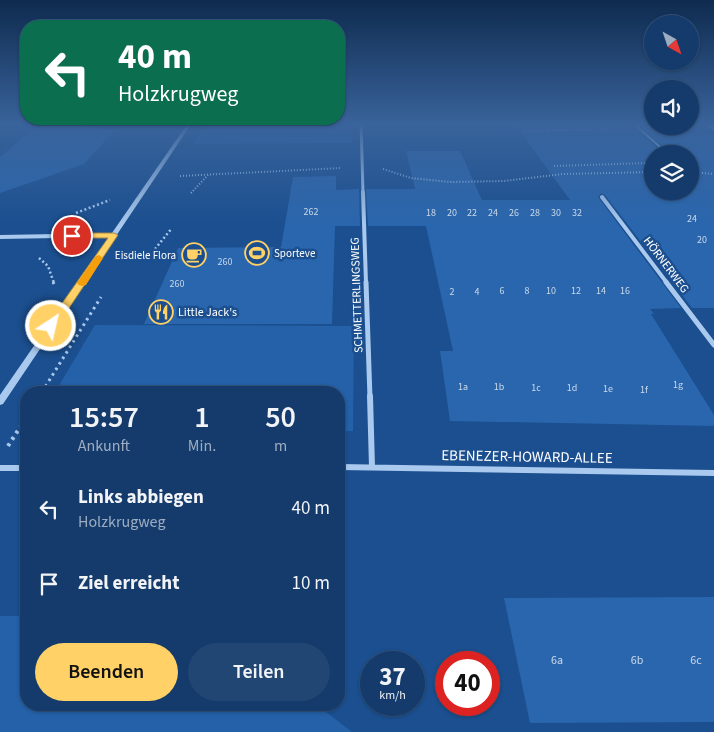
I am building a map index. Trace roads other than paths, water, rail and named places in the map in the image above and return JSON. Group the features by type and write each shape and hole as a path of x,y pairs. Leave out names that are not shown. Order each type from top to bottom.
{"street":[{"path":"0,402 167,157"},
{"name":"SCHMETTERLINGSWEG","path":"363,157 372,467"},
{"name":"HÖRNERWEG","path":"602,197 714,345"},
{"path":"0,236 114,235"},
{"name":"EBENEZER-HOWARD-ALLEE","path":"345,467 714,473"},
{"path":"0,468 20,468"}],"place":[{"name":"Sporteve","path":"257,253"},
{"name":"Eisdiele Flora","path":"194,255"},
{"name":"Little Jack's","path":"161,312"}]}
